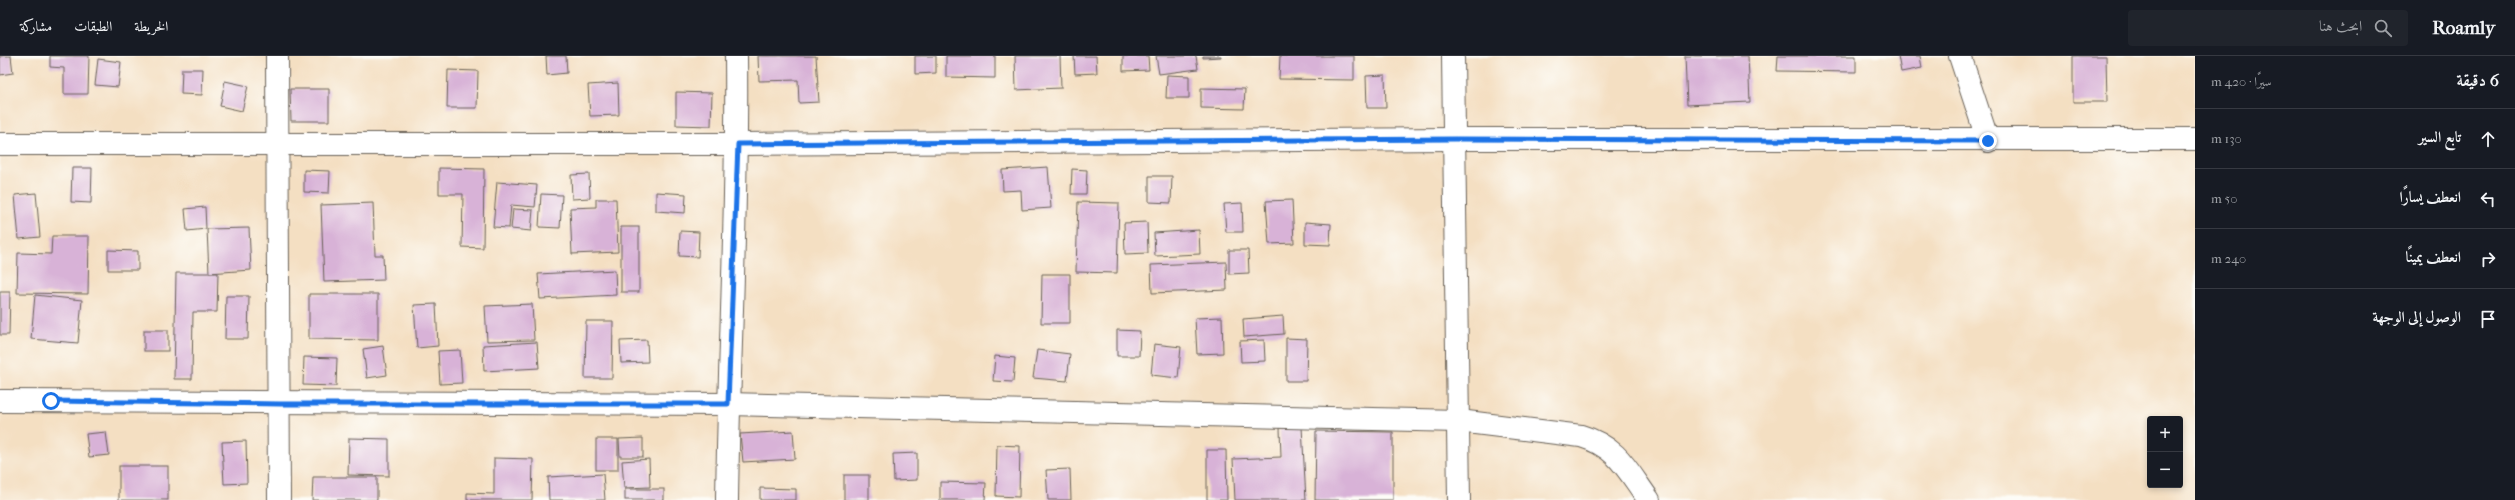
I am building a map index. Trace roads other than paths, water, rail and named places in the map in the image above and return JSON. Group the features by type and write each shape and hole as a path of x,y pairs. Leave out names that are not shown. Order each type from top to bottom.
{"street":[{"path":"277,56 280,404 279,500"},
{"path":"727,500 728,404 738,144 736,56"},
{"path":"1453,56 1459,500"},
{"path":"1960,56 1988,141"},
{"path":"0,144 738,144 1455,139 1988,141 2195,139"},
{"path":"0,401 280,404 728,404 1459,421 1581,436 1599,441 1612,450 1649,500"}]}
